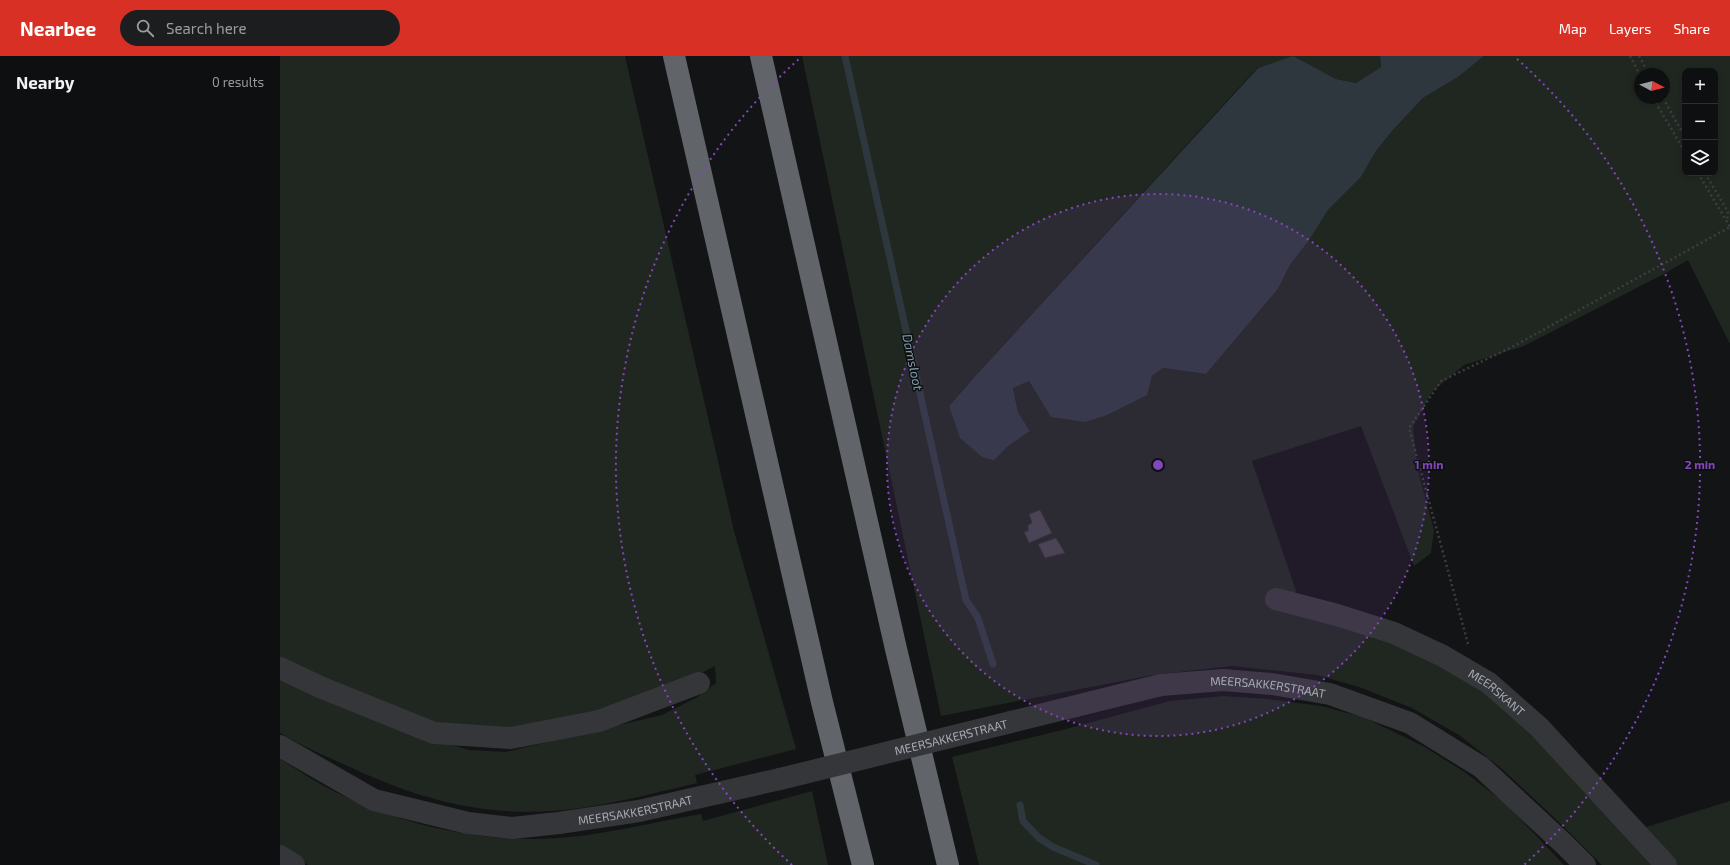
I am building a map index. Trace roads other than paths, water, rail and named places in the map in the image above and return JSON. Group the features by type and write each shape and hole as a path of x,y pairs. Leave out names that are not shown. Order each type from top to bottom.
{"highway":[{"path":"674,56 822,702 863,865"},
{"path":"761,56 896,649 948,865"}],"street":[{"name":"MEERSKANT","path":"1276,599 1337,615 1394,633 1443,656 1489,683 1539,727 1666,865"},
{"path":"280,668 320,687 434,733 511,738 599,721 699,683"},
{"name":"MEERSAKKERSTRAAT","path":"280,746 374,800 468,823 512,828 559,823 639,811 780,779 1168,685 1223,680 1272,684 1330,694 1410,723 1481,767 1585,865"},
{"path":"280,856 294,865"}],"waterway":[{"name":"Damsloot","path":"845,56 966,600 978,618 993,664"},
{"name":"Damsloot","path":"1020,805 1023,821 1039,838 1053,847 1096,865"}]}
